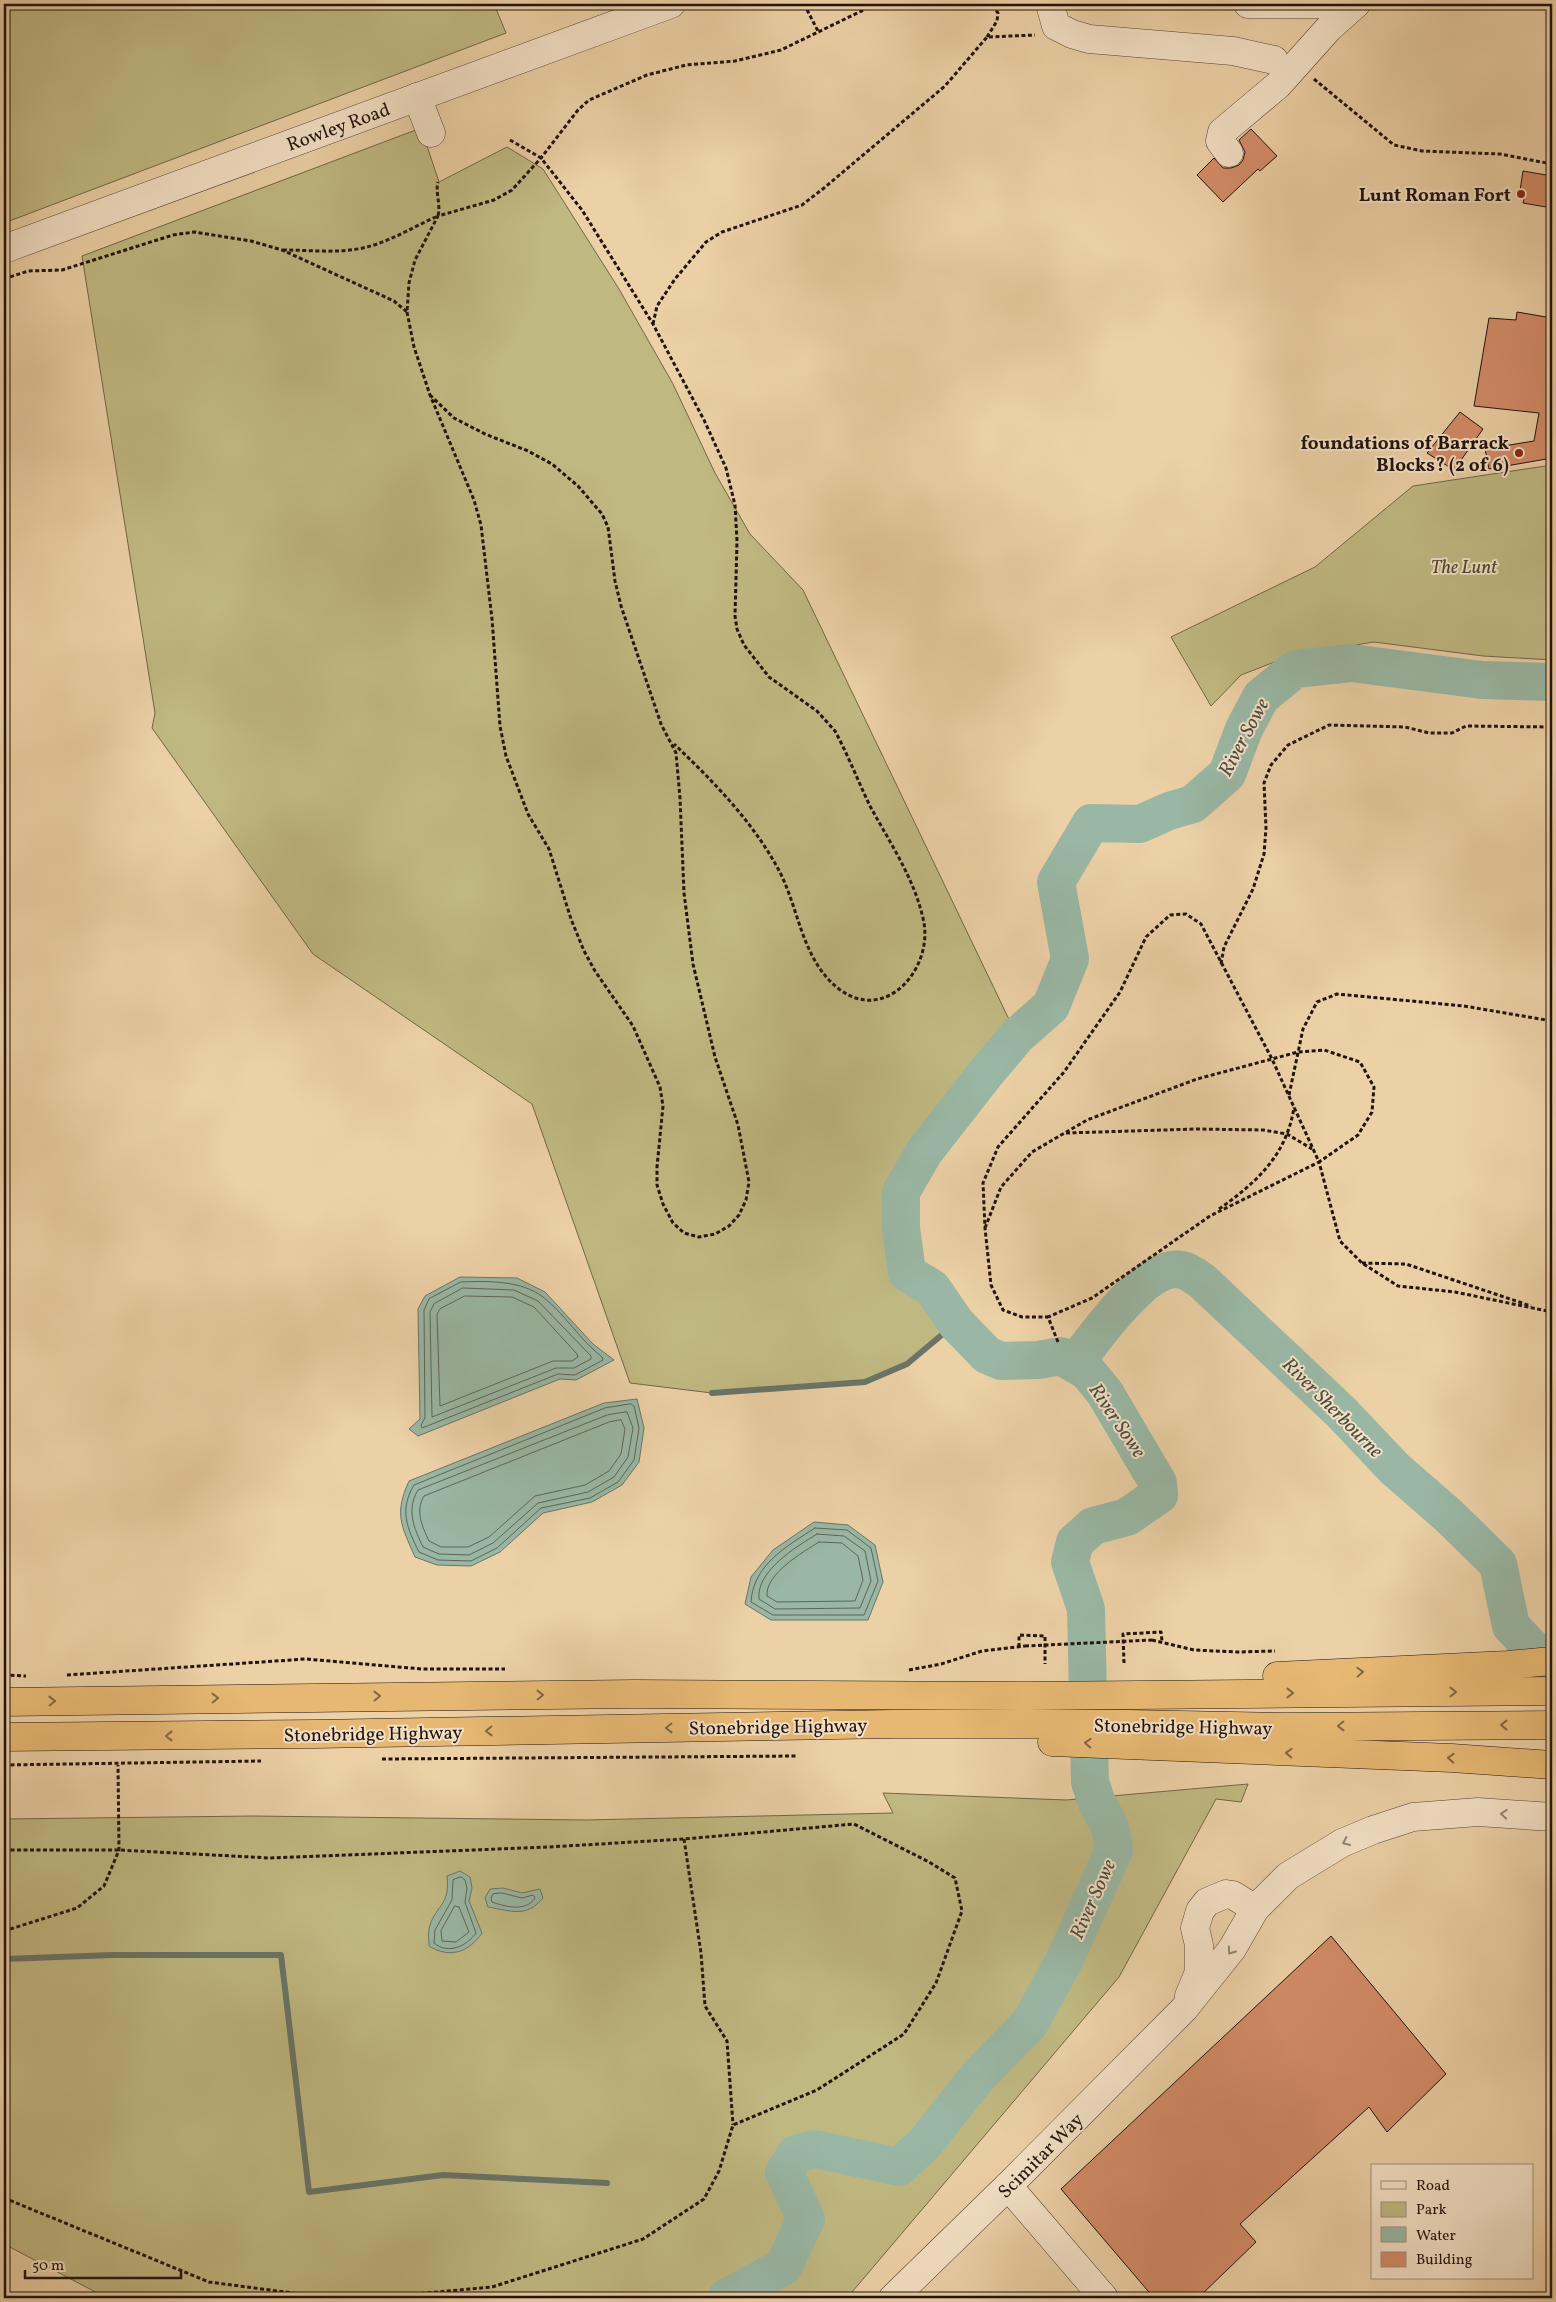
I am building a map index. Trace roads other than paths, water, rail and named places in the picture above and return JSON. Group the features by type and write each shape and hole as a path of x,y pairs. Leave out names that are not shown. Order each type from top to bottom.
{"highway":[{"path":"1132,1679 1508,1665 1552,1661"},
{"name":"Stonebridge Highway","path":"4,1702 624,1694 1029,1696 1132,1679 1524,1692 1552,1691"},
{"name":"Stonebridge Highway","path":"4,1737 315,1734 893,1724 1043,1733 1132,1735 1286,1727 1552,1725"},
{"path":"1132,1735 1552,1765"}],"street":[{"name":"Rowley Road","path":"4,248 672,4"},
{"path":"1050,4 1056,26 1072,34 1090,39 1233,51 1285,64"},
{"path":"1248,4 1331,4"},
{"path":"1229,153 1220,141 1222,132 1278,85 1285,64 1356,4"},
{"path":"417,98 431,133"},
{"name":"Scimitar Way","path":"893,2298 1008,2186 1184,2009 1232,1949 1256,1909 1288,1876 1342,1843 1373,1830 1413,1817 1478,1812 1552,1817"},
{"name":"Scimitar Way","path":"1184,2009 1199,1972 1199,1945 1195,1928 1200,1911 1207,1902 1226,1894 1233,1895 1256,1909"},
{"path":"1008,2186 1104,2298"}],"water":[{"path":"460,1277 517,1278 545,1292 593,1344 614,1360 576,1380 560,1379 418,1436 409,1429 420,1419 418,1309 425,1296"},
{"path":"637,1399 644,1428 639,1462 622,1485 592,1502 543,1513 500,1552 471,1566 437,1565 415,1557 401,1519 404,1492 409,1481 604,1403"},
{"path":"814,1522 848,1525 875,1545 883,1582 868,1620 771,1620 745,1604 751,1577 773,1550"},
{"path":"460,1871 470,1877 472,1888 469,1901 482,1933 477,1940 465,1949 452,1953 444,1952 429,1946 429,1929 434,1915 447,1894 447,1876"},
{"path":"503,1888 522,1893 540,1889 543,1898 531,1908 518,1912 488,1907 485,1898 490,1889"}],"waterway":[{"name":"River Sherbourne","path":"726,2298 783,2267 806,2219 784,2172 796,2154 815,2149 899,2167 924,2144 979,2075 1030,2023 1065,1959 1114,1850 1110,1827 1097,1803 1090,1782 1086,1609 1070,1562 1075,1542 1093,1526 1127,1517 1159,1495 1158,1483 1105,1393 1087,1371 1061,1356 1038,1360 1001,1361 987,1355 956,1323 932,1288 907,1273 901,1228 901,1192 924,1152 1017,1036 1051,1006 1070,959 1056,882 1091,823 1140,824 1169,811 1193,804 1227,774 1244,729 1261,697 1295,669 1351,663 1482,680 1552,682"},
{"name":"River Sherbourne","path":"1075,1363 1122,1304 1153,1278 1168,1271 1182,1270 1195,1276 1342,1413 1394,1468 1449,1516 1498,1564 1511,1626 1552,1669"},
{"path":"712,1393 865,1382 907,1364 956,1323"},
{"path":"4,1959 113,1955 281,1955 309,2192 443,2175 607,2183"}],"place":[{"name":"Lunt Roman Fort","path":"1521,194"},
{"name":"foundations of Barrack Blocks? (2 of 6)","path":"1519,453"}],"park label":[{"name":"The Lunt","path":"1464,566"}],"water label":[{"name":"River Sowe","path":"1243,737"},
{"name":"River Sowe","path":"1118,1420"},
{"name":"River Sowe","path":"1092,1899"}]}
